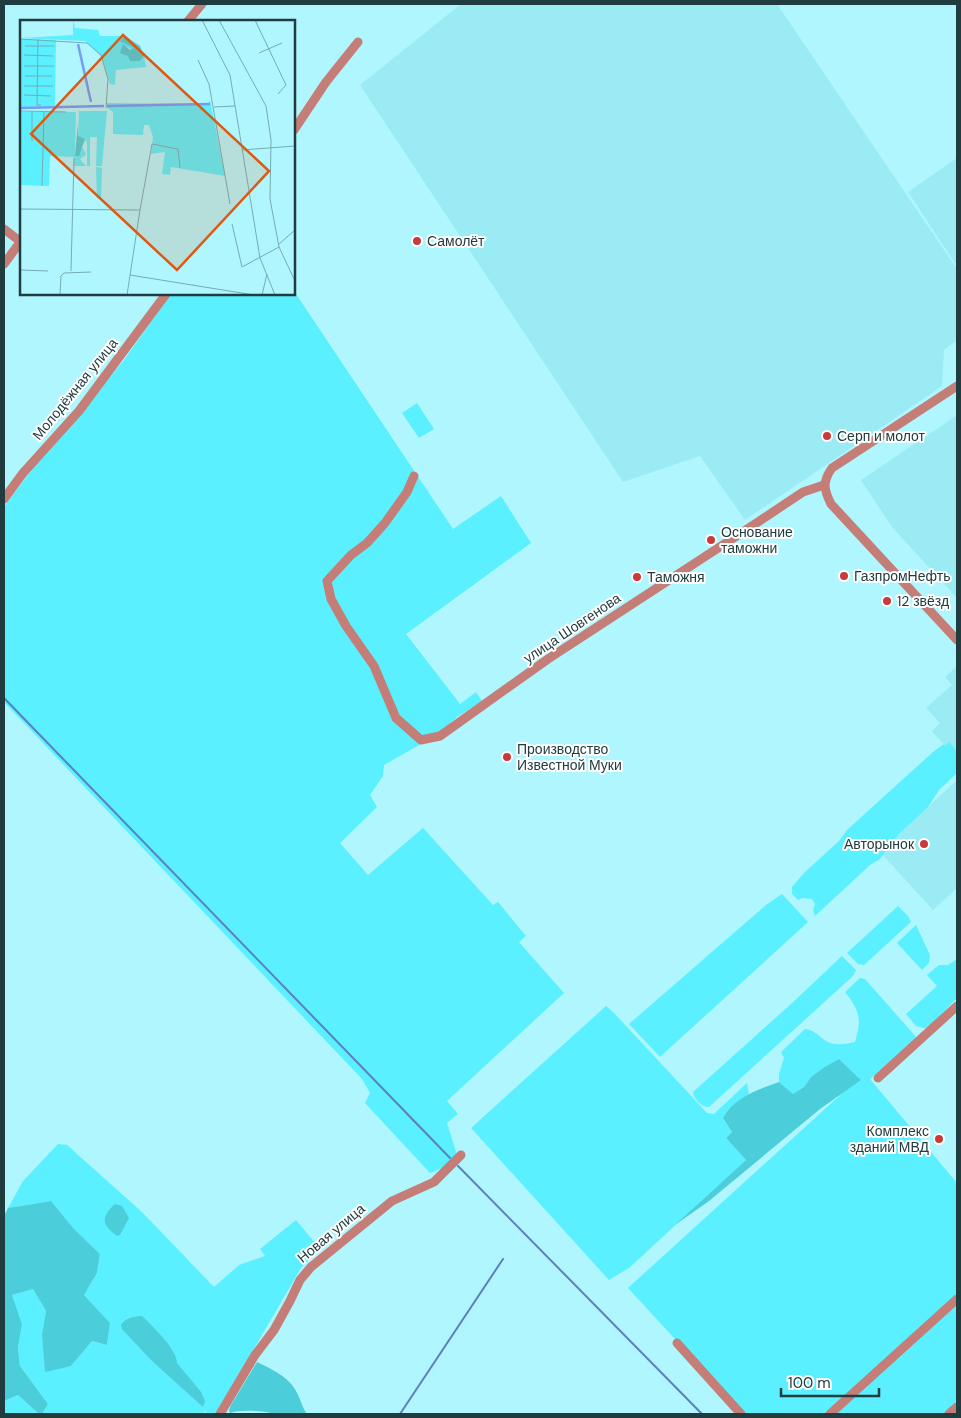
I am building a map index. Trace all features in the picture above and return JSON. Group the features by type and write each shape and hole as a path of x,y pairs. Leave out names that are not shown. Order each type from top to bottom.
{"street":[{"path":"189,20 202,4"},
{"path":"295,128 326,82 358,42"},
{"path":"4,229 20,241"},
{"path":"4,264 20,243"},
{"name":"Молодёжная улица","path":"4,499 23,473 78,411 165,295"},
{"path":"957,386 832,468 825,477 825,488 831,504 957,640"},
{"name":"улица Шовгенова","path":"414,476 408,492 385,523 367,543 350,555 327,581 331,599 346,626 374,666 396,718 421,740 440,736 548,659 803,492 825,488"},
{"path":"878,1078 957,1006"},
{"name":"Новая улица","path":"220,1414 255,1355 274,1330 300,1280 310,1267 392,1201 434,1182 461,1155"},
{"path":"830,1414 957,1299"},
{"path":"677,1343 740,1414"},
{"path":"949,1414 957,1407"}],"shaded area":[{"path":"461,4 777,4 957,269 957,340 944,350 942,386 745,520 700,456 623,482 360,85"},
{"path":"957,158 957,266 908,192"},
{"path":"295,292 453,529 501,496 531,543 406,634 460,704 476,692 482,701 457,717 435,736 384,765 383,776 370,795 377,807 340,843 368,875 423,828 493,905 498,902 526,936 519,942 564,993 447,1101 458,1114 447,1123 457,1155 445,1167 430,1173 365,1103 370,1093 362,1079 4,702 4,507 33,468 124,360 170,295 295,295"},
{"path":"417,403 434,429 419,438 402,413"},
{"path":"956,416 957,598 892,527 861,480"},
{"path":"957,666 957,751 949,743 945,746 932,731 940,723 926,708 952,685 945,677"},
{"path":"949,742 957,751 957,773 939,790 928,807 899,834 880,859 870,865 815,916 813,910 815,904 812,899 802,898 798,900 792,894 792,887 804,873 839,841 847,830 933,752"},
{"name":"Авторынок","path":"957,780 957,888 933,910 882,854 899,834"},
{"path":"782,894 808,922 660,1057 629,1024 766,905"},
{"path":"898,906 911,922 864,965 858,964 847,953"},
{"path":"916,925 930,955 929,963 922,970 897,943"},
{"path":"842,956 856,970 853,976 709,1107 703,1106 698,1102 693,1092"},
{"path":"957,959 957,998 927,1029 916,1026 906,1014 937,986 927,975 939,965 948,965"},
{"path":"860,978 865,979 917,1038 870,1079 957,1183 957,1414 744,1414 628,1288 859,1078 839,1059 811,1077 804,1087 793,1094 779,1082 779,1074 784,1058 781,1052 805,1029 814,1032 833,1044 855,1042 859,1021 857,1010 845,992"},
{"path":"606,1006 707,1113 714,1114 747,1083 749,1094 727,1111 723,1118 732,1132 726,1138 746,1160 629,1268 609,1280 471,1128"},
{"path":"839,1059 861,1080 820,1109 709,1201 675,1225 746,1160 726,1138 732,1132 723,1118 727,1111 747,1095 779,1082 793,1094 804,1087 811,1077"},
{"path":"58,1144 67,1145 142,1212 214,1287 239,1265 265,1256 260,1249 296,1220 320,1249 301,1268 216,1414 207,1414 204,1409 205,1414 42,1414 48,1404 20,1366 18,1348 22,1324 12,1295 33,1289 46,1311 42,1334 71,1366 92,1341 107,1345 110,1323 84,1295 97,1273 100,1254 74,1229 51,1201 8,1208 23,1181"},
{"path":"51,1201 74,1229 100,1254 97,1273 84,1295 110,1323 107,1345 92,1341 71,1366 45,1372 42,1334 46,1311 33,1289 12,1295 22,1324 18,1348 20,1366 48,1404 42,1414 39,1414 18,1395 4,1401 4,1216 8,1208"},
{"path":"115,1204 122,1206 129,1218 120,1235 117,1236 108,1228 105,1220 107,1213"},
{"path":"142,1316 169,1345 176,1357 177,1363 201,1392 205,1401 203,1407 151,1360 122,1329 121,1325 123,1322 133,1317"},
{"path":"257,1362 280,1374 290,1382 307,1414 273,1414 252,1411 230,1413 231,1405"},
{"path":"18,1395 39,1414 5,1414 4,1401"}],"waterway":[{"path":"4,698 450,1158"},
{"path":"458,1166 702,1414"},
{"path":"400,1414 503,1259"}],"place":[{"name":"Самолёт","path":"417,241"},
{"name":"Серп и молот","path":"827,436"},
{"name":"Основание таможни","path":"711,540"},
{"name":"ГазпромНефть","path":"844,576"},
{"name":"Таможня","path":"637,577"},
{"name":"12 звёзд","path":"887,601"},
{"name":"Производство Известной Муки","path":"507,757"},
{"name":"Авторынок","path":"924,844"},
{"name":"Комплекс зданий МВД","path":"939,1139"}]}
